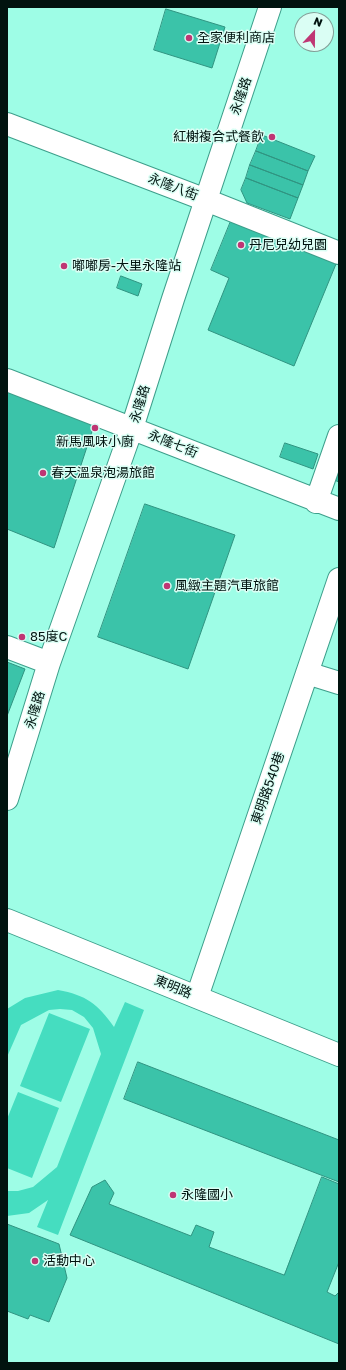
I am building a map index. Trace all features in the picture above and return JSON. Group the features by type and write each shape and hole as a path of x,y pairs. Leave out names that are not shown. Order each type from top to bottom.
{"street":[{"name":"永隆路","path":"7,799 49,663 132,428 270,7"},
{"name":"永隆八街","path":"7,124 206,200 339,253"},
{"name":"永隆七街","path":"7,380 132,428 316,502 339,509"},
{"path":"316,502 339,436"},
{"name":"東明路540巷","path":"197,997 339,579"},
{"path":"7,647 49,663"},
{"path":"307,673 339,683"},
{"name":"東明路","path":"7,920 339,1055"}],"green space":[{"path":"58,990 84,998 97,1007 114,1027 125,1002 144,1010 58,1235 37,1227 48,1200 29,1213 7,1216 7,1191 18,1191 33,1187 57,1167 101,1054 93,1028 84,1017 72,1010 60,1009 49,1010 21,1025 7,1057 7,1009 25,998"},
{"path":"49,1013 90,1029 61,1102 20,1086"},
{"path":"18,1092 59,1108 32,1178 7,1168 7,1119"}],"building":[{"name":"全家便利商店","path":"166,9 225,27 212,68 154,50"},
{"path":"262,135 315,156 308,171 256,151"},
{"path":"256,151 308,171 303,185 250,165"},
{"path":"250,165 303,185 298,198 246,178"},
{"path":"246,178 298,198 290,219 247,203 241,190"},
{"path":"231,221 336,264 294,366 208,330 229,278 211,270"},
{"path":"121,276 142,284 138,296 117,288"},
{"name":"春天溫泉泡湯旅館","path":"7,381 97,416 54,548 7,529"},
{"path":"285,443 318,454 313,469 280,457"},
{"path":"339,465 339,482 327,477"},
{"name":"風緻主題汽車旅館","path":"145,504 235,535 188,669 98,637"},
{"path":"7,662 25,669 7,716"},
{"path":"138,1062 339,1140 339,1182 124,1099"},
{"path":"322,1177 339,1184 339,1262 327,1292 335,1296 339,1292 339,1344 70,1235 92,1187 105,1180 114,1193 109,1204 191,1236 196,1225 214,1232 209,1247 284,1275"},
{"name":"活動中心","path":"7,1224 59,1244 67,1278 49,1322 30,1315 28,1319 7,1311"}],"place":[{"name":"全家便利商店","path":"189,38"},
{"name":"紅榭複合式餐飲","path":"272,137"},
{"name":"丹尼兒幼兒園","path":"241,245"},
{"name":"嘟嘟房-大里永隆站","path":"64,266"},
{"name":"新馬風味小廚","path":"95,428"},
{"name":"春天溫泉泡湯旅館","path":"43,473"},
{"name":"風緻主題汽車旅館","path":"167,586"},
{"name":"85度C","path":"22,637"},
{"name":"永隆國小","path":"173,1195"},
{"name":"活動中心","path":"35,1261"}]}
